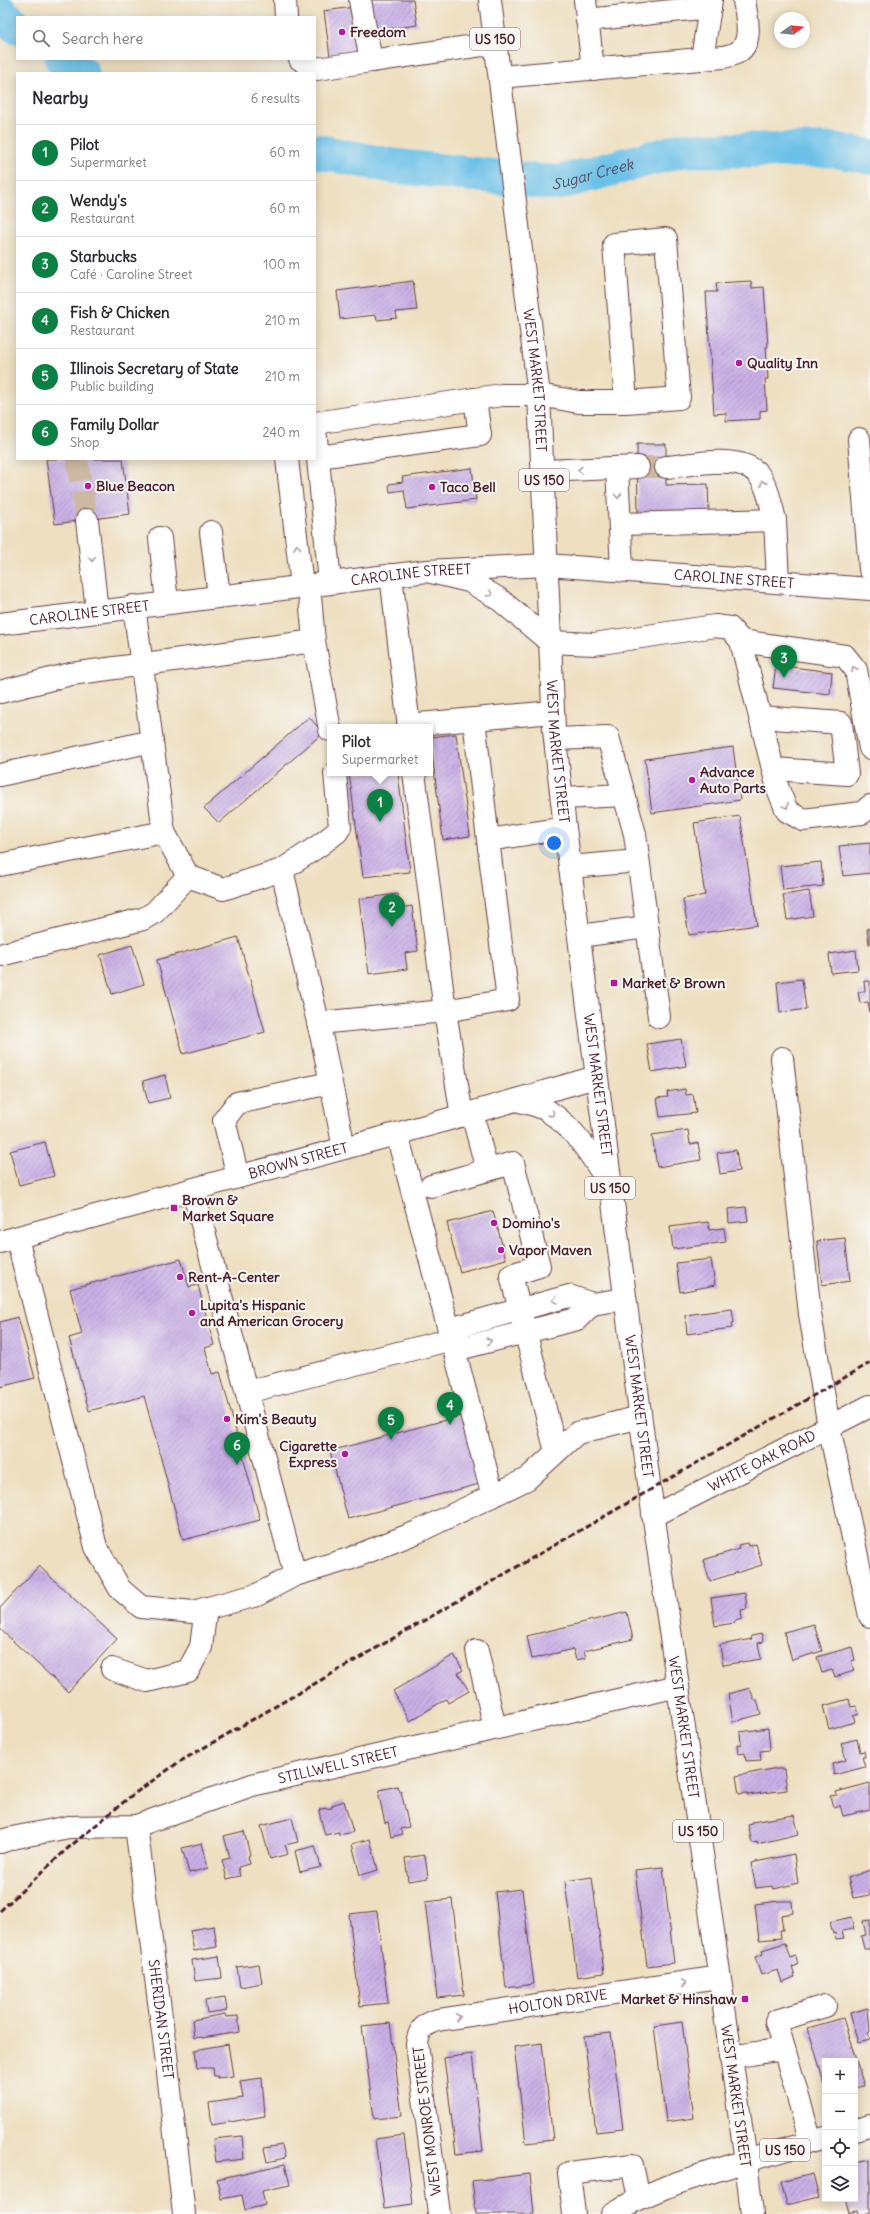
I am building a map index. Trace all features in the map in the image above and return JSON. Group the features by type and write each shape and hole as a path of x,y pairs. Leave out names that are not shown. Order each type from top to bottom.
{"street":[{"path":"285,0 286,16"},
{"path":"360,0 371,61"},
{"name":"WEST MARKET STREET","path":"490,0 539,395 544,471 553,712 565,828 624,1299 653,1516 746,2161 752,2214"},
{"path":"500,78 723,57 738,52 746,42 748,29 744,0"},
{"path":"593,69 586,10 710,3 702,59"},
{"path":"302,60 317,69 496,43"},
{"path":"316,423 502,395 539,395 579,402 626,402 678,398 666,239 614,244 626,402"},
{"path":"318,457 480,435 475,399"},
{"path":"316,438 318,457 314,585 314,641 329,724"},
{"path":"859,439 870,569"},
{"path":"287,460 314,585"},
{"path":"666,467 724,462 746,464 758,474 768,494 775,520 778,582"},
{"path":"544,471 627,468 620,524 622,570"},
{"path":"87,520 97,611"},
{"path":"620,524 775,520"},
{"path":"211,532 219,596"},
{"path":"160,538 167,602"},
{"name":"CAROLINE STREET","path":"0,624 134,606 427,571 547,565 870,589"},
{"path":"427,571 469,581 499,599 550,642 594,644 715,626 730,628 741,641 778,789 787,811 803,820 862,814 870,806"},
{"path":"392,576 408,724"},
{"path":"134,606 164,832 188,876 223,888 282,870 320,844 340,827 335,776"},
{"path":"0,692 71,674 314,641"},
{"path":"741,641 845,656 856,670 870,748"},
{"path":"427,724 553,712"},
{"path":"760,717 841,723 847,774 773,769"},
{"path":"318,1023 445,1011 508,1000 474,719"},
{"path":"555,739 608,736 635,834 659,1017"},
{"path":"0,775 152,741"},
{"path":"414,776 445,1011 467,1114 487,1170"},
{"path":"562,798 624,795"},
{"path":"488,840 565,828"},
{"path":"0,865 164,832"},
{"path":"570,867 638,861"},
{"path":"282,870 318,1023 344,1148"},
{"path":"0,954 143,919 155,912 188,876"},
{"path":"579,936 647,927"},
{"path":"782,1058 810,1314 829,1427 870,1616"},
{"name":"BROWN STREET","path":"8,1240 397,1134 596,1077"},
{"path":"238,1177 224,1120 237,1103 330,1083"},
{"path":"516,1100 547,1110 569,1129 584,1143 610,1187"},
{"path":"397,1134 493,1496"},
{"path":"431,1186 513,1163 540,1266 511,1275 556,1452"},
{"path":"193,1190 296,1575"},
{"path":"8,1240 96,1547 120,1589 141,1607 193,1612 257,1595 296,1575 349,1559 417,1532 527,1479 577,1433 640,1417"},
{"path":"247,1392 452,1339 460,1326 569,1296 592,1304 624,1299"},
{"path":"452,1339 466,1347 578,1319 592,1304"},
{"name":"WHITE OAK ROAD","path":"653,1516 870,1406"},
{"path":"112,1669 147,1680 188,1671 201,1647 206,1608"},
{"path":"477,1651 495,1728"},
{"name":"STILLWELL STREET","path":"0,1842 12,1838 69,1827 136,1826 252,1785 678,1686"},
{"name":"SHERIDAN STREET","path":"136,1826 166,2055 184,2214"},
{"name":"HOLTON DRIVE","path":"422,2029 427,2024 438,2020 719,1977"},
{"path":"818,2140 784,2049 776,2021 825,2006"},
{"name":"WEST MONROE STREET","path":"422,2029 418,2034 417,2044 438,2214"},
{"path":"730,2057 784,2049"},
{"path":"858,2129 870,2126"},
{"name":"US 150","path":"746,2161 818,2140"},
{"path":"612,2214 638,2198 663,2187 746,2161"},
{"path":"574,2214 569,2173 632,2165 638,2198"}],"building":[{"name":"Freedom","path":"371,0 413,0 417,25 375,31"},
{"name":"Freedom","path":"354,7 360,53 330,57 324,11"},
{"path":"413,281 417,310 396,312 397,318 377,320 376,315 340,319 337,291"},
{"name":"Quality Inn","path":"751,281 752,288 764,287 768,347 766,347 768,379 765,379 767,410 760,411 760,419 726,421 726,413 714,414 706,292 717,292 716,283"},
{"path":"637,444 666,444 666,485 708,484 709,513 638,514"},
{"name":"Blue Beacon","path":"46,460 123,460 130,514 55,524"},
{"name":"Taco Bell","path":"472,468 476,500 407,509 404,490 390,492 389,484 403,482 402,477"},
{"path":"776,665 832,672 830,694 773,688"},
{"path":"309,717 323,733 219,823 204,808"},
{"path":"456,734 470,836 443,840 433,761 433,737"},
{"name":"Advance Auto Parts","path":"733,747 740,800 652,813 645,759"},
{"path":"349,776 398,776 410,872 363,877"},
{"path":"740,816 757,925 689,935 683,899 705,895 694,823"},
{"path":"870,843 870,873 843,876 839,846"},
{"path":"821,862 823,886 783,890 780,866"},
{"path":"809,891 813,916 787,920 783,895"},
{"path":"398,894 399,908 412,906 418,951 405,953 407,969 369,974 359,899"},
{"path":"870,928 870,944 869,944 867,929"},
{"path":"238,937 265,1032 183,1054 157,960"},
{"path":"132,945 144,984 112,994 100,955"},
{"path":"856,950 858,970 831,973 829,954"},
{"path":"802,979 806,1009 780,1013 777,982"},
{"path":"864,981 870,981 870,1012 868,1002 860,1003 858,992 865,991"},
{"path":"681,1039 686,1066 652,1072 647,1044"},
{"path":"165,1075 170,1098 148,1103 143,1081"},
{"path":"685,1089 686,1095 693,1094 696,1113 660,1117 657,1098 668,1097 667,1092"},
{"path":"688,1130 690,1144 698,1143 701,1160 657,1167 652,1135"},
{"path":"45,1142 54,1176 19,1185 10,1151"},
{"path":"736,1150 739,1171 720,1174 717,1153"},
{"path":"746,1207 748,1221 729,1223 728,1209"},
{"path":"493,1211 506,1259 460,1272 447,1223"},
{"path":"708,1222 709,1230 724,1228 726,1242 673,1249 670,1227"},
{"path":"845,1238 850,1281 822,1285 817,1241"},
{"path":"181,1259 189,1287 198,1285 214,1345 205,1348 212,1374 220,1372 260,1520 183,1540 144,1396 89,1411 69,1338 82,1334 70,1289"},
{"path":"711,1259 715,1285 680,1292 676,1263"},
{"path":"732,1309 734,1323 732,1323 732,1328 687,1334 685,1315"},
{"path":"18,1317 35,1378 0,1387 0,1322"},
{"path":"464,1415 483,1483 348,1519 330,1451"},
{"path":"747,1543 748,1546 756,1544 762,1565 710,1581 703,1560 739,1549 738,1545"},
{"path":"39,1566 117,1639 68,1692 0,1629 0,1608"},
{"path":"745,1593 747,1609 741,1610 742,1619 735,1621 735,1623 715,1626 711,1598"},
{"path":"627,1612 633,1639 584,1651 586,1658 576,1660 573,1649 532,1659 527,1636"},
{"path":"814,1624 822,1651 792,1660 784,1632"},
{"path":"762,1634 763,1642 758,1643 761,1659 723,1665 720,1645 752,1639 751,1636"},
{"path":"852,1647 855,1660 851,1661 854,1671 835,1677 832,1670 822,1673 817,1657"},
{"path":"454,1655 463,1670 458,1673 469,1691 448,1703 446,1699 410,1721 393,1691"},
{"path":"750,1688 754,1700 757,1700 761,1714 733,1722 728,1694"},
{"path":"849,1699 851,1707 856,1706 859,1714 853,1716 855,1722 829,1729 823,1706"},
{"path":"768,1728 770,1750 760,1751 761,1760 746,1761 745,1753 738,1754 737,1745 741,1744 740,1732"},
{"path":"857,1739 860,1752 864,1751 865,1757 862,1757 865,1767 834,1775 832,1764 846,1760 841,1743"},
{"path":"772,1769 784,1769 787,1790 747,1795 747,1793 739,1794 736,1776"},
{"path":"870,1783 870,1810 843,1816 840,1805 833,1807 830,1796 837,1795 836,1792"},
{"path":"397,1786 399,1791 401,1791 409,1827 400,1829 402,1834 391,1837 388,1822 385,1823 379,1796 380,1790"},
{"path":"344,1801 353,1832 339,1835 339,1832 325,1835 319,1812 320,1809 332,1808 332,1805"},
{"path":"794,1815 799,1834 757,1844 757,1842 752,1843 748,1825 753,1824 752,1822"},
{"path":"292,1818 298,1842 285,1845 288,1854 270,1859 261,1826"},
{"path":"244,1831 250,1855 248,1856 250,1864 238,1867 240,1876 227,1879 222,1860 230,1858 224,1836"},
{"path":"370,1839 378,1870 360,1875 352,1844"},
{"path":"202,1843 208,1868 189,1873 182,1848"},
{"path":"315,1846 321,1867 300,1872 295,1851"},
{"path":"794,1854 798,1883 774,1889 773,1886 756,1888 751,1863"},
{"path":"425,1855 428,1878 408,1881 405,1858"},
{"path":"663,1867 674,1963 647,1966 635,1870"},
{"path":"870,1870 870,1895 853,1898 848,1878"},
{"path":"592,1877 604,1973 577,1977 565,1881"},
{"path":"522,1889 534,1984 506,1988 495,1892"},
{"path":"452,1899 464,1995 437,1998 425,1902"},
{"path":"792,1901 793,1913 781,1915 783,1930 780,1930 781,1938 759,1940 755,1904"},
{"path":"377,1911 388,2003 360,2006 349,1914"},
{"path":"851,1917 854,1929 842,1931 844,1938 836,1939 830,1922"},
{"path":"870,1920 870,1949 864,1949 861,1936 866,1935 863,1921"},
{"path":"214,1926 217,1947 194,1951 190,1930"},
{"path":"785,1943 790,1958 796,1956 798,1965 792,1967 795,1977 782,1982 778,1970 761,1975 755,1957 763,1954 762,1950"},
{"path":"219,1956 222,1978 195,1981 192,1960"},
{"path":"259,1964 262,1983 240,1987 237,1967"},
{"path":"225,1997 227,2010 207,2013 205,2000"},
{"path":"868,2008 870,2032 867,2033 870,2040 858,2043 850,2013"},
{"path":"225,2014 226,2017 238,2016 240,2032 194,2038 192,2020"},
{"path":"843,2018 855,2058 822,2058 822,2075 808,2028"},
{"path":"682,2022 694,2118 666,2122 654,2026"},
{"path":"390,2023 402,2116 374,2119 362,2026"},
{"path":"611,2033 623,2129 596,2132 584,2036"},
{"path":"542,2043 553,2140 526,2143 514,2047"},
{"path":"228,2044 233,2076 218,2078 218,2076 214,2076 213,2068 197,2068 195,2050"},
{"path":"472,2054 483,2151 456,2154 444,2058"},
{"path":"858,2067 864,2086 858,2087"},
{"path":"262,2078 265,2116 212,2125 209,2103 243,2098 240,2081"},
{"path":"404,2135 413,2204 384,2208 375,2139"},
{"path":"242,2136 244,2159 216,2162 213,2139"},
{"path":"282,2145 285,2158 267,2162 264,2148"},
{"path":"870,2159 870,2214 859,2214 858,2210 849,2212 846,2202 858,2202 858,2161"},
{"path":"285,2164 290,2185 262,2191 265,2205 245,2210 242,2195 221,2199 217,2179"},
{"path":"530,2174 534,2214 476,2214 472,2181"},
{"path":"813,2174 819,2197 787,2205 781,2182"}],"waterway":[{"name":"Sugar Creek","path":"0,12 16,26"},
{"name":"Sugar Creek","path":"63,60 81,72"},
{"name":"Sugar Creek","path":"316,151 393,166 557,183 682,150 835,150 870,157"}],"tunnel":[{"path":"77,460 87,520"},
{"path":"638,467 666,467"}],"railway":[{"path":"0,1911 67,1849 131,1796 179,1762 870,1363"}],"place":[{"name":"Freedom","path":"342,32"},
{"name":"Quality Inn","path":"739,363"},
{"name":"Blue Beacon","path":"88,486"},
{"name":"Taco Bell","path":"432,487"},
{"name":"Starbucks","path":"784,678"},
{"name":"Advance Auto Parts","path":"692,780"},
{"name":"Pilot","path":"380,822"},
{"name":"Wendy's","path":"392,927"},
{"name":"Market & Brown","path":"614,983"},
{"name":"Brown & Market Square","path":"174,1208"},
{"name":"Domino's","path":"494,1223"},
{"name":"Vapor Maven","path":"501,1250"},
{"name":"Rent-A-Center","path":"180,1277"},
{"name":"Lupita's Hispanic and American Grocery","path":"192,1313"},
{"name":"Kim's Beauty","path":"227,1419"},
{"name":"Fish & Chicken","path":"450,1425"},
{"name":"Illinois Secretary of State","path":"391,1440"},
{"name":"Cigarette Express","path":"345,1454"},
{"name":"Family Dollar","path":"237,1465"},
{"name":"Market & Hinshaw","path":"745,1999"}]}
